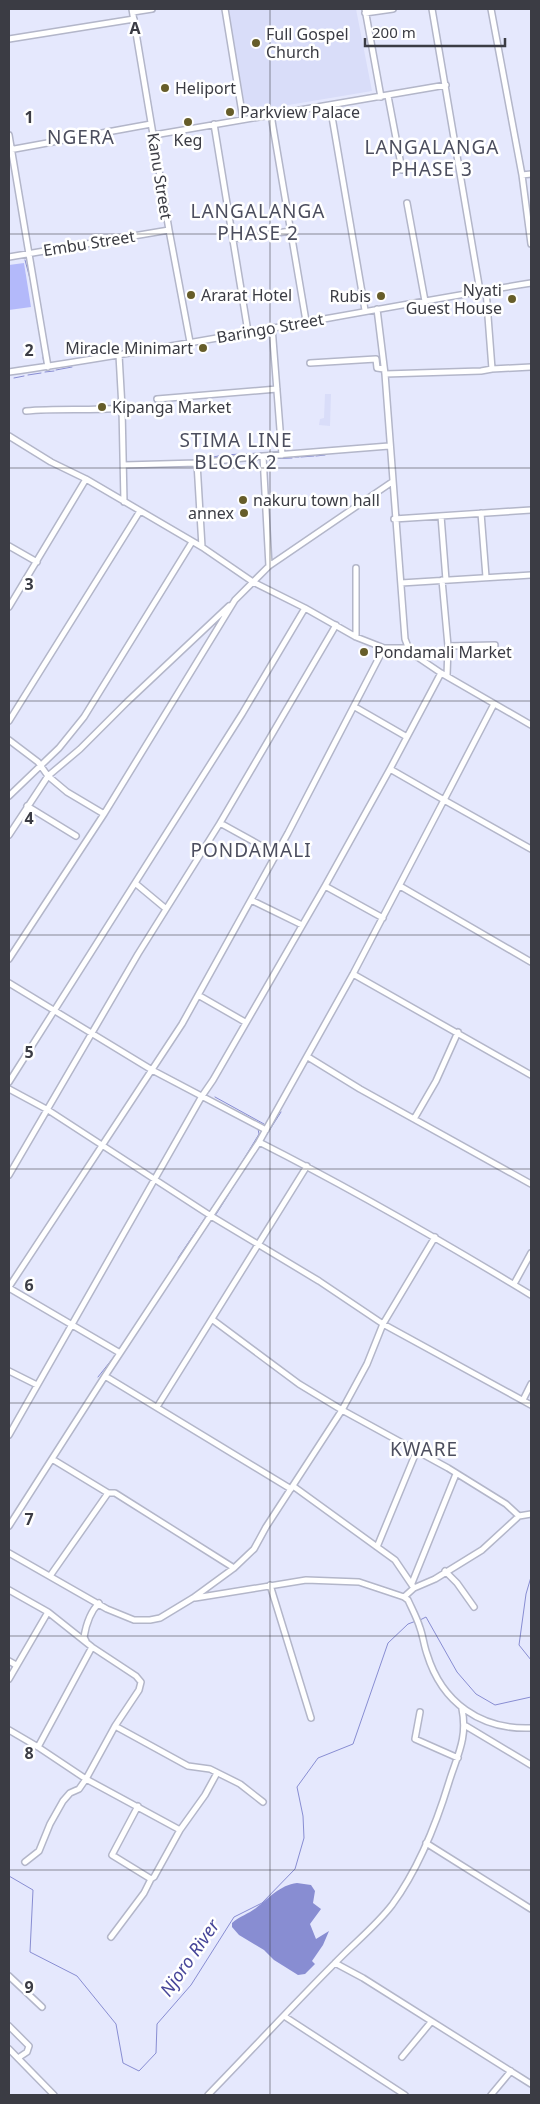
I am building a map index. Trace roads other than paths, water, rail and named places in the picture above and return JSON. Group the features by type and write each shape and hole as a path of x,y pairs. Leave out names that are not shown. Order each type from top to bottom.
{"street":[{"path":"132,10 152,9"},
{"path":"225,9 243,119"},
{"path":"381,97 365,11 390,9"},
{"path":"432,9 480,291"},
{"path":"491,9 522,175 531,244"},
{"name":"Kanu Street","path":"132,10 190,342"},
{"path":"9,39 134,20"},
{"path":"154,135 446,85"},
{"path":"388,96 402,170"},
{"path":"330,104 365,310"},
{"path":"270,116 292,231 306,321"},
{"path":"10,150 151,124"},
{"path":"214,124 248,332"},
{"path":"9,135 10,150 48,367"},
{"path":"522,175 531,174"},
{"path":"407,203 425,301"},
{"name":"Embu Street","path":"9,257 169,230"},
{"path":"233,239 292,231"},
{"name":"Baringo Street","path":"9,372 119,355 365,310 531,283"},
{"path":"486,290 492,369"},
{"path":"377,309 384,371 394,519 407,648 441,673 531,725"},
{"path":"272,327 282,454"},
{"path":"119,355 124,502"},
{"path":"310,363 376,359 377,368 384,371 481,371 531,367"},
{"path":"157,399 277,389"},
{"path":"26,411 55,408 91,411 122,408"},
{"path":"9,436 51,462 86,479 202,547 253,582 305,608 356,637 384,648 407,648"},
{"path":"124,465 197,463 389,446"},
{"path":"263,456 269,566"},
{"path":"197,463 202,547"},
{"path":"9,607 86,479"},
{"path":"9,835 48,776 80,749 269,566 392,482"},
{"path":"394,519 531,510"},
{"path":"9,721 140,512"},
{"path":"481,513 486,577"},
{"path":"441,516 448,646 447,676"},
{"path":"9,796 67,740 84,718 192,542"},
{"path":"9,546 37,562"},
{"path":"356,568 356,637"},
{"path":"401,583 531,575"},
{"path":"9,959 104,814 235,600"},
{"path":"9,1082 242,714 305,608"},
{"path":"9,1175 165,908 220,823 336,625"},
{"path":"448,646 494,645"},
{"path":"120,1353 9,1287 182,1024 355,707 384,648"},
{"path":"9,1435 202,1096 325,886 441,673"},
{"path":"9,1526 259,1142 353,974 494,704"},
{"path":"355,707 407,738"},
{"path":"9,740 41,766 48,776 67,792 104,814"},
{"path":"390,769 530,848 531,841"},
{"path":"27,806 76,836"},
{"path":"220,823 276,854"},
{"path":"135,883 165,908"},
{"path":"325,886 383,918"},
{"path":"400,886 531,962"},
{"path":"251,900 302,925"},
{"path":"353,974 531,1075"},
{"path":"9,983 152,1070 266,1130"},
{"path":"198,995 245,1022"},
{"path":"414,1120 436,1081 458,1032"},
{"path":"308,1057 414,1120 531,1184"},
{"path":"9,1089 48,1110 210,1216 319,1281 383,1324 531,1405"},
{"path":"259,1142 435,1237 531,1295"},
{"path":"157,1408 259,1246 306,1166"},
{"path":"9,1553 107,1609 130,1618 150,1620 169,1614 234,1568 254,1549 342,1410 367,1364 383,1324 435,1237"},
{"path":"514,1284 531,1254"},
{"path":"213,1320 300,1384 342,1410 417,1450 498,1499 520,1516"},
{"path":"9,1371 37,1386"},
{"path":"105,1376 292,1488 395,1560 413,1586"},
{"path":"523,1400 531,1384"},
{"path":"377,1547 417,1450"},
{"path":"52,1459 108,1493 115,1493 234,1568"},
{"path":"404,1597 413,1586 456,1474"},
{"path":"50,1576 108,1493"},
{"path":"413,1586 435,1579 445,1571 482,1550 520,1516 531,1514"},
{"path":"445,1571 457,1583 474,1607"},
{"path":"193,1598 306,1580 359,1582 404,1597 410,1605 421,1629 426,1654 433,1670 462,1709 478,1718 502,1727 531,1728"},
{"path":"270,1585 311,1718"},
{"path":"9,1590 48,1612 87,1641"},
{"path":"25,1862 39,1851 50,1824 63,1801 70,1793 79,1789 86,1779 115,1726 139,1690 141,1682 136,1676 92,1647 84,1637 94,1608 99,1603"},
{"path":"9,1679 48,1612"},
{"path":"38,1747 92,1647"},
{"path":"9,1661 16,1665"},
{"path":"208,2095 335,1963 370,1931 392,1904 418,1863 440,1812 458,1758 466,1726 462,1709"},
{"path":"420,1712 415,1739 458,1758"},
{"path":"115,1726 188,1766 210,1769 240,1784 263,1802"},
{"path":"466,1726 531,1765"},
{"path":"9,1730 86,1779 180,1830"},
{"path":"111,1937 144,1893 150,1879 154,1877 180,1830 205,1795 217,1773"},
{"path":"138,1806 112,1855 150,1879"},
{"path":"426,1843 531,1909"},
{"path":"335,1963 363,1978 531,2084"},
{"path":"9,1976 42,2006"},
{"path":"284,2016 405,2095"},
{"path":"402,2057 432,2022"},
{"path":"9,2026 29,2046 27,2052 18,2058"},
{"path":"9,2049 56,2095"},
{"path":"491,2095 511,2071"}],"waterway":[{"path":"25,260 32,286"},
{"path":"338,314 344,313"},
{"path":"270,333 271,347"},
{"path":"43,357 44,364"},
{"path":"56,370 72,367"},
{"path":"45,372 54,371"},
{"path":"28,375 41,373"},
{"path":"14,378 24,376"},
{"path":"155,462 199,460 223,455 279,452 279,445"},
{"path":"316,456 325,455"},
{"path":"301,457 314,456"},
{"path":"266,459 292,458"},
{"path":"218,463 257,459"},
{"path":"151,467 186,466"},
{"path":"9,602 16,590"},
{"path":"215,1097 264,1124"},
{"path":"262,1142 281,1112"},
{"path":"233,1177 259,1134 258,1129 255,1127"},
{"path":"215,1216 245,1168"},
{"path":"209,1212 221,1195"},
{"path":"178,1258 207,1215"},
{"path":"206,1228 212,1219"},
{"path":"180,1267 194,1246"},
{"path":"98,1377 113,1358"},
{"name":"Njoro River","path":"531,1577 526,1594 519,1645 531,1660"},
{"name":"Njoro River","path":"420,1620 426,1617 457,1672 476,1694 495,1705 531,1697"},
{"name":"Njoro River","path":"9,1876 33,1890 30,1952 77,1976 116,2024 123,2063 139,2071 156,2053 157,2024 191,1985 234,1917 262,1903 295,1869 304,1838 303,1816 297,1787 318,1758 353,1744 388,1643 408,1624 416,1621"}],"place":[{"name":"Full Gospel Church","path":"256,43"},
{"name":"Heliport","path":"165,88"},
{"name":"Parkview Palace","path":"230,112"},
{"name":"Keg","path":"188,122"},
{"name":"Ararat Hotel","path":"191,295"},
{"name":"Rubis","path":"381,296"},
{"name":"Nyati Guest House","path":"512,299"},
{"name":"Miracle Minimart","path":"203,348"},
{"name":"Kipanga Market","path":"102,407"},
{"name":"nakuru town hall","path":"243,500"},
{"name":"annex","path":"244,513"},
{"name":"Pondamali Market","path":"364,652"}],"district":[{"name":"NGERA","path":"81,137"},
{"name":"LANGALANGA PHASE 3","path":"432,158"},
{"name":"LANGALANGA PHASE 2","path":"258,222"},
{"name":"STIMA LINE BLOCK 2","path":"236,451"},
{"name":"PONDAMALI","path":"251,850"},
{"name":"KWARE","path":"424,1449"}]}
